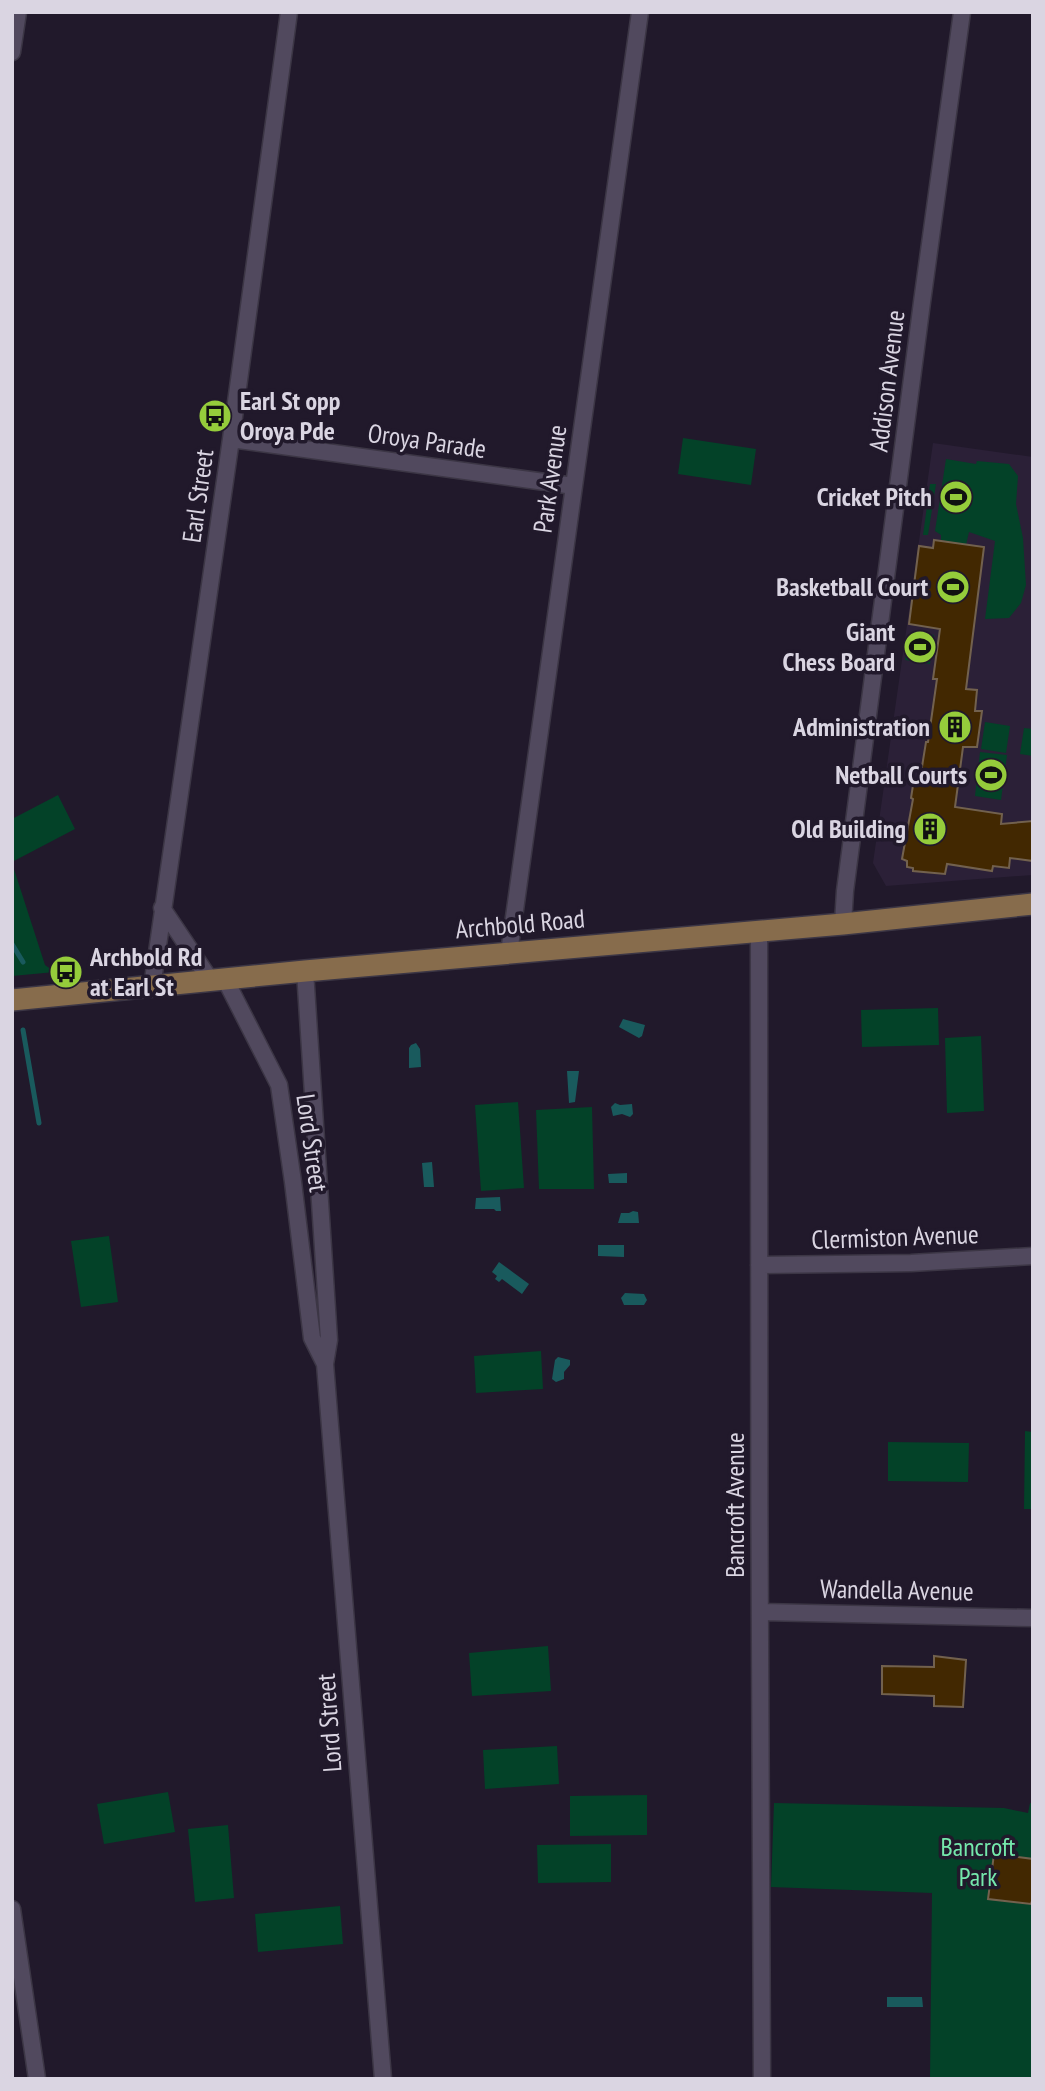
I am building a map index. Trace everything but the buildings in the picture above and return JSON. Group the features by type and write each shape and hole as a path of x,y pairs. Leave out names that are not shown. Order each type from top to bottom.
{"main road":[{"name":"Archbold Road","path":"12,1000 305,971 843,924 1033,904"}],"street":[{"path":"12,52 18,12"},
{"name":"Earl Street","path":"152,987 289,12"},
{"name":"Park Avenue","path":"509,953 640,12"},
{"name":"Addison Avenue","path":"843,924 845,891 962,12"},
{"name":"Oroya Parade","path":"231,439 574,486"},
{"name":"Lord Street","path":"162,908 218,980 279,1085 312,1338 325,1364"},
{"name":"Bancroft Avenue","path":"759,931 759,1790 762,2079"},
{"name":"Lord Street","path":"305,971 329,1340 325,1364 383,2079"},
{"name":"Clermiston Avenue","path":"759,1265 911,1263 1033,1256"},
{"name":"Wandella Avenue","path":"760,1612 1033,1618"},
{"path":"12,1909 37,2079"},
{"path":"12,2029 29,2026"}],"shaded area":[{"path":"933,443 1033,457 1033,875 886,886 873,863"},
{"path":"623,1019 645,1025 642,1036 639,1038 619,1027"},
{"path":"416,1043 420,1049 421,1067 409,1068 409,1048"},
{"path":"567,1071 579,1071 575,1102 569,1103"},
{"path":"615,1103 632,1104 633,1114 630,1117 622,1114 613,1116 611,1107"},
{"path":"432,1162 434,1187 424,1187 422,1163"},
{"path":"627,1173 627,1183 609,1183 608,1174"},
{"path":"500,1197 501,1211 475,1209 476,1198"},
{"path":"638,1212 639,1223 618,1223 621,1213"},
{"path":"598,1245 624,1245 624,1257 598,1256"},
{"path":"499,1262 529,1284 522,1294 502,1279 499,1282 495,1279 497,1276 492,1272"},
{"path":"625,1293 644,1294 647,1300 644,1305 624,1305 621,1298"},
{"path":"558,1357 570,1360 570,1365 564,1372 564,1379 556,1382 552,1379 555,1360"},
{"path":"887,1997 922,1997 923,2007 887,2007"}],"green space":[{"path":"683,438 756,449 751,485 678,474"},
{"path":"946,459 976,464 977,461 1009,464 1018,476 1016,504 1023,538 1026,585 1021,603 1009,618 985,619 995,541 969,532 966,545 941,540 941,535 935,531"},
{"path":"930,484 936,484 928,535 923,535"},
{"name":"Giant Chess Board","path":"910,633 934,635 930,664 905,660"},
{"path":"985,722 1010,726 1006,753 981,749"},
{"path":"1024,728 1033,729 1033,756 1020,754"},
{"name":"Netball Courts","path":"980,752 1007,755 1001,800 975,796"},
{"path":"58,795 75,829 12,862 12,819"},
{"path":"12,863 45,965 55,972 12,976"},
{"path":"938,1008 939,1045 862,1047 861,1010"},
{"path":"981,1036 984,1111 947,1113 945,1038"},
{"path":"518,1102 524,1188 481,1191 475,1105"},
{"path":"592,1107 594,1189 539,1189 536,1110"},
{"path":"109,1236 118,1302 81,1307 71,1241"},
{"path":"541,1351 543,1389 476,1393 474,1356"},
{"path":"1025,1431 1033,1432 1033,1509 1024,1509"},
{"path":"888,1442 969,1443 968,1482 888,1481"},
{"path":"548,1646 551,1691 472,1696 469,1653"},
{"path":"557,1746 559,1784 485,1789 483,1750"},
{"path":"168,1792 175,1832 104,1844 97,1804"},
{"path":"647,1795 647,1835 570,1836 570,1796"},
{"name":"Bancroft Park","path":"774,1803 1004,1808 1028,1813 1030,1803 1033,1804 1033,2079 930,2079 932,1893 771,1887"},
{"path":"228,1825 234,1898 195,1902 188,1829"},
{"path":"611,1844 611,1882 538,1883 537,1845"},
{"path":"340,1906 343,1944 258,1952 255,1914"}],"waterway":[{"path":"12,944 23,962"},
{"path":"23,1030 39,1123"}],"place":[{"name":"Earl St opp Oroya Pde","path":"215,416"},
{"name":"Cricket Pitch","path":"956,497"},
{"name":"Basketball Court","path":"953,587"},
{"name":"Giant Chess Board","path":"920,647"},
{"name":"Administration","path":"955,727"},
{"name":"Netball Courts","path":"991,775"},
{"name":"Old Building","path":"930,829"},
{"name":"Archbold Rd at Earl St","path":"66,972"}]}
